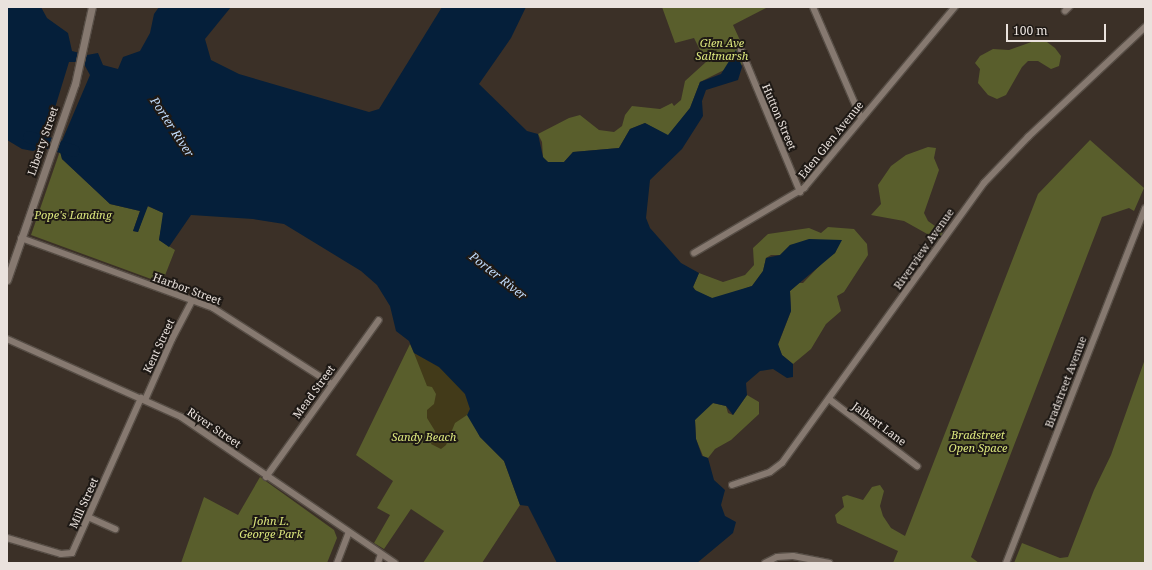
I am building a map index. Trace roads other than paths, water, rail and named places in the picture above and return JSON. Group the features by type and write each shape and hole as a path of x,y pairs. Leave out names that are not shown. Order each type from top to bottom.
{"street":[{"name":"Liberty Street","path":"7,280 79,69 92,7"},
{"path":"813,7 861,118"},
{"name":"Eden Glen Avenue","path":"694,253 800,192 821,170 861,118 955,7"},
{"name":"Riverview Avenue","path":"732,486 770,472 782,463 984,183 1028,137 1145,27"},
{"name":"Hutton Street","path":"741,50 800,192"},
{"name":"Bradstreet Avenue","path":"1006,563 1145,208"},
{"name":"Harbor Street","path":"21,238 227,315 332,384"},
{"name":"Kent Street","path":"143,399 169,344 192,301"},
{"name":"Mead Street","path":"266,477 332,384 380,320"},
{"name":"River Street","path":"7,339 143,399 191,423 266,477 395,563"},
{"name":"Mill Street","path":"7,538 69,554 73,551 143,399"},
{"name":"Jalbert Lane","path":"829,399 917,466"},
{"path":"88,517 115,529"},
{"path":"337,563 349,532"},
{"path":"378,563 381,554"},
{"path":"765,563 777,557 793,556 829,563"}],"water":[{"path":"7,7 41,7 47,18 68,33 72,51 87,55 98,53 103,65 118,69 123,57 140,51 150,33 154,14 159,7 231,7 205,39 211,60 239,74 369,112 379,109 442,7 526,7 511,38 479,84 527,131 538,134 543,157 548,162 564,162 573,152 619,148 630,129 645,123 668,135 690,108 700,82 721,74 736,50 742,67 738,80 706,90 702,101 703,116 682,149 650,180 646,218 650,228 681,263 699,273 693,287 695,290 712,298 752,286 763,271 766,258 780,255 790,245 809,239 842,240 835,253 790,291 791,311 778,344 782,355 793,364 793,377 787,378 773,369 760,371 746,383 747,395 733,415 726,406 713,403 695,420 696,439 702,456 708,458 714,480 725,490 721,505 725,516 736,522 733,533 697,563 557,563 528,506 520,505 504,461 480,437 467,415 470,409 465,394 439,367 414,353 409,341 396,331 390,306 377,285 361,271 284,224 253,219 191,215 169,247 159,240 163,213 148,206 138,232 133,231 140,211 110,204 62,159 59,148 90,75 85,66 78,62 69,62 43,147 33,151 22,149 7,140"}],"waterway":[{"name":"Porter River","path":"29,137 74,151"}],"park label":[{"name":"Glen Ave Saltmarsh","path":"722,50"},
{"name":"Pope's Landing","path":"73,215"},
{"name":"Sandy Beach","path":"424,437"},
{"name":"Bradstreet Open Space","path":"978,442"},
{"name":"John L. George Park","path":"271,528"}]}
